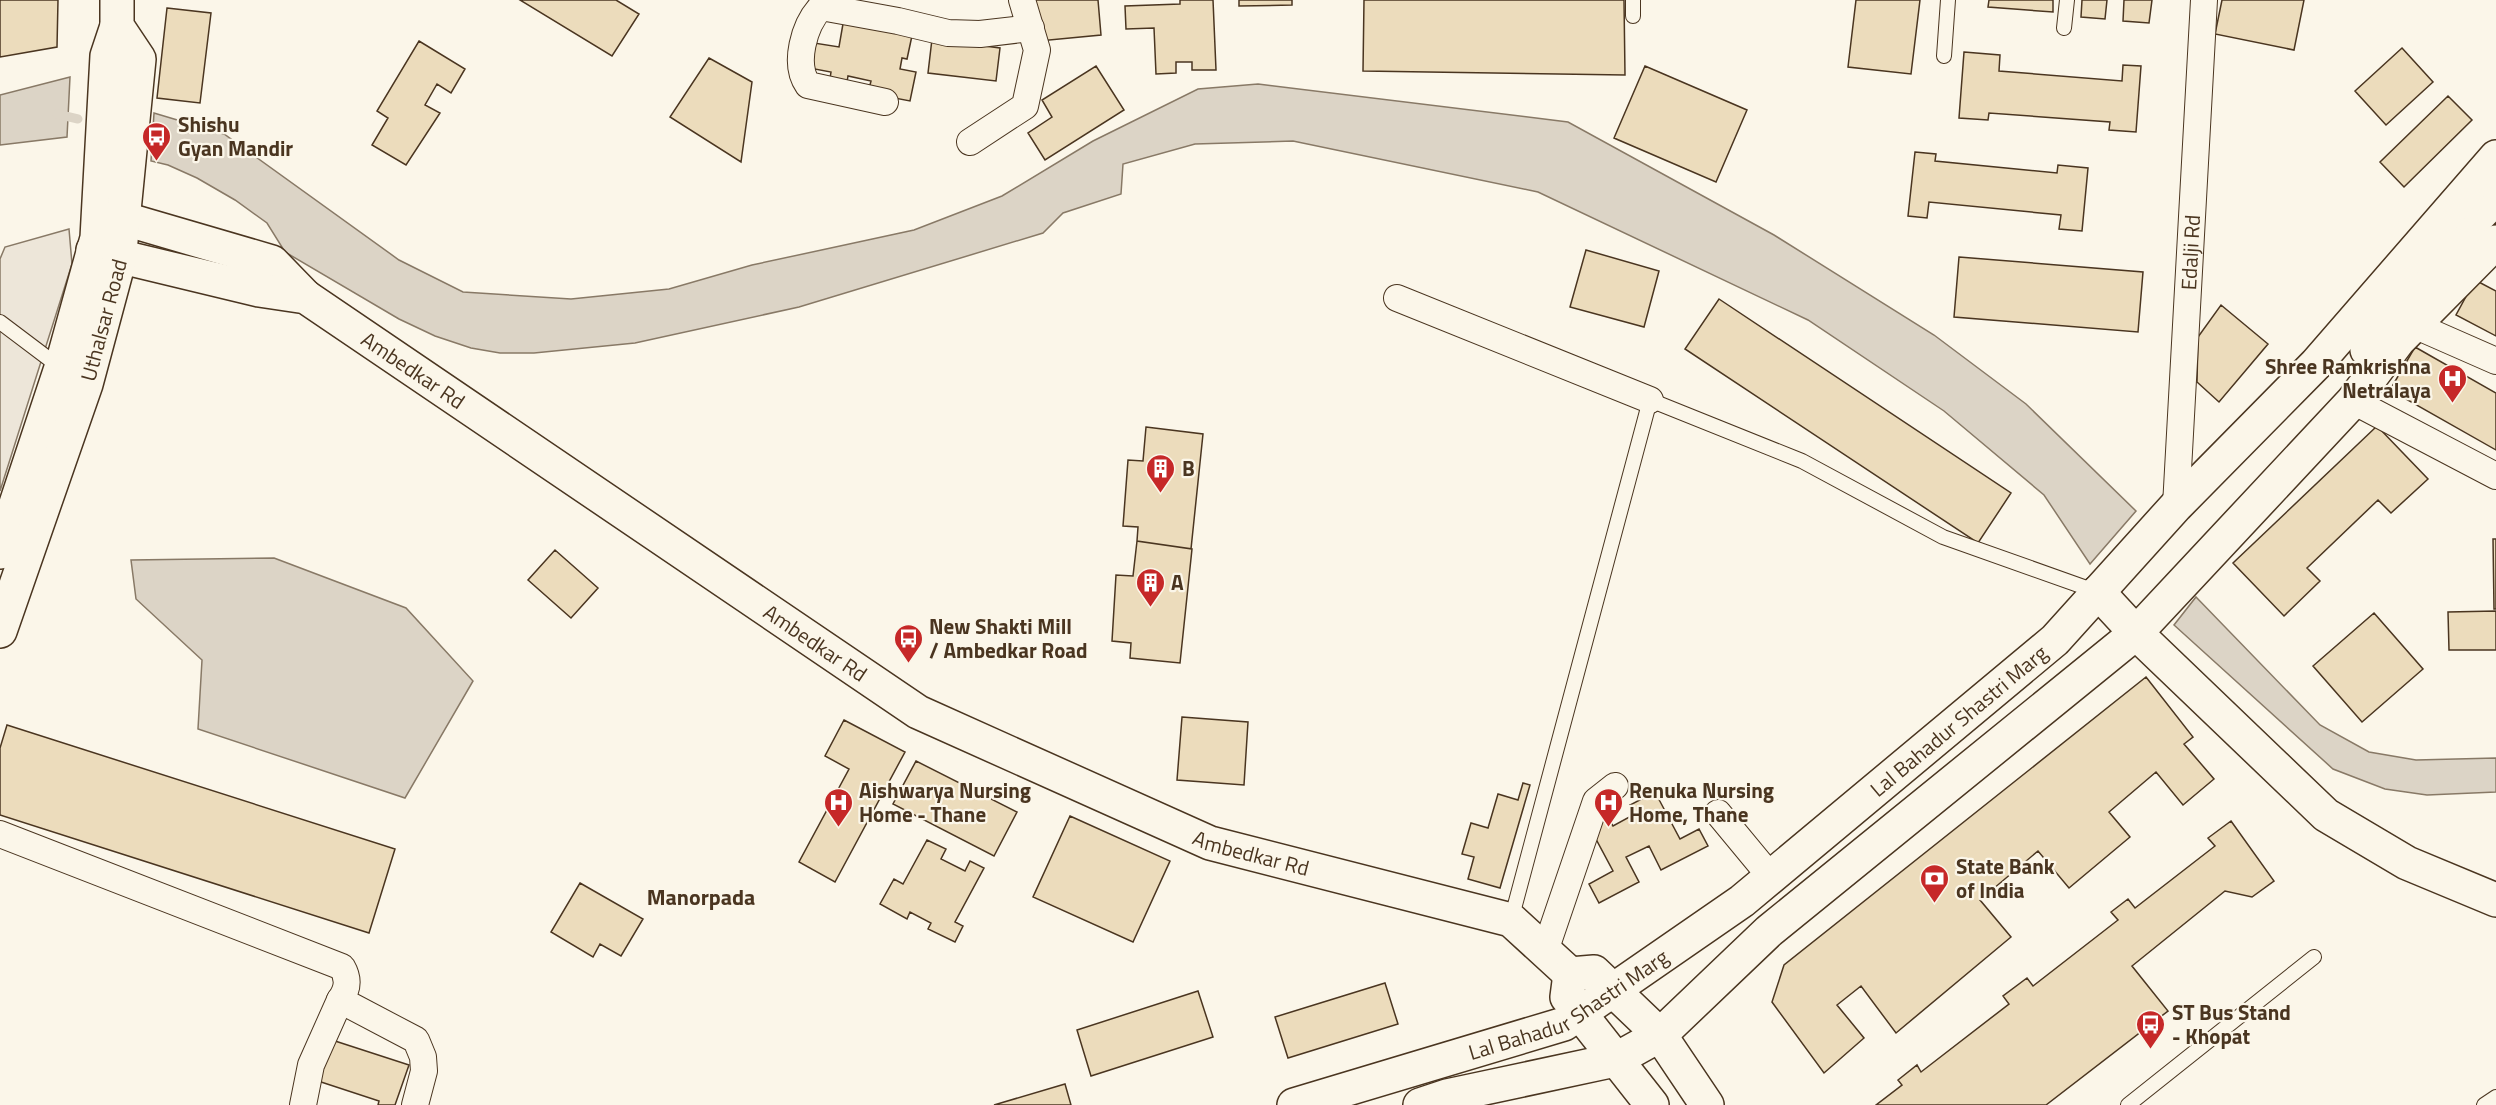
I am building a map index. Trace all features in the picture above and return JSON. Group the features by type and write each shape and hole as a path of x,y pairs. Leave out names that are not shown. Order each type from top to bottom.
{"main road":[{"name":"Uthalsar Road","path":"3,610 73,376 106,253 139,59 117,13"},
{"name":"Lal Bahadur Shastri Marg","path":"1294,1105 1564,1024 1742,901 2055,640 2176,506 2316,364 2496,157"},
{"path":"2353,401 2369,344 2425,270 2496,198"},
{"path":"111,214 272,262 306,297"},
{"name":"Lal Bahadur Shastri Marg","path":"1441,1102 1615,1060 1660,1035 1769,931 2136,633 2353,401 2398,341 2496,242"},
{"name":"Ambedkar Rd","path":"106,253 259,290 306,297 918,712 1210,843 1511,920 1570,974"},
{"path":"2316,364 2369,344"},
{"path":"0,552 73,376"},
{"path":"2098,592 2136,633 2326,815 2408,863 2496,900"},
{"path":"1652,1105 1567,997 1570,974 1594,972 1613,990 1660,1035 1707,1105"}],"street":[{"path":"970,142 1025,106 1037,50 1022,0"},
{"name":"Edalji Rd","path":"2176,506 2204,0"},
{"path":"885,102 808,85 804,80 801,75 803,45 813,16 821,7 948,33 980,34 1031,28"},
{"path":"1397,298 1650,400"},
{"path":"2414,325 2496,361"},
{"path":"2353,401 2496,476"},
{"path":"1545,951 1596,801 1616,786"},
{"path":"1718,813 1771,877"},
{"path":"0,834 342,967 347,975 347,992 340,1000 311,1065 303,1105"},
{"path":"340,1000 416,1040 423,1057 424,1071 415,1105"}],"lane":[{"path":"1633,0 1633,16"},
{"path":"1944,56 1948,0"},
{"path":"2064,28 2067,0"},
{"path":"0,322 73,376"},
{"path":"1511,920 1650,400 1802,461 1943,537 2098,592"},
{"path":"2128,1105 2314,957"},
{"path":"2484,1105 2496,1097"}],"shaded area":[{"path":"70,77 67,137 0,145 0,95"},
{"path":"1258,84 1568,122 1774,235 1934,335 2026,404 2136,511 2090,564 2044,495 1944,411 1808,320 1538,192 1293,141 1195,144 1123,164 1121,194 1063,213 1043,233 799,307 635,343 534,353 500,353 471,348 435,336 399,319 285,252 267,223 235,200 197,178 168,165 151,161 154,113 224,134 399,260 463,292 571,299 669,289 752,265 914,230 1002,196 1093,141 1198,89"},
{"path":"69,229 72,264 0,491 0,259 5,247"},
{"path":"274,558 406,608 473,681 405,798 198,729 202,660 136,599 131,560"},
{"path":"2196,597 2320,725 2369,752 2416,760 2496,758 2496,792 2427,795 2385,789 2333,769 2174,625"}],"building":[{"path":"0,0 58,0 57,47 0,57"},
{"path":"520,0 616,0 639,14 612,56"},
{"path":"1035,0 1098,0 1101,35 1039,41"},
{"path":"1180,0 1213,0 1216,70 1192,70 1192,62 1176,62 1176,73 1156,74 1154,28 1126,29 1125,6 1180,4"},
{"path":"1239,0 1292,0 1292,5 1239,6"},
{"path":"1364,0 1624,0 1625,75 1363,71"},
{"path":"1856,0 1920,0 1911,74 1848,67"},
{"path":"1989,0 2053,0 2053,12 1988,7"},
{"path":"2082,0 2107,0 2105,19 2081,17"},
{"path":"2124,0 2152,0 2149,23 2123,21"},
{"path":"2222,0 2304,0 2294,50 2215,34"},
{"path":"167,8 211,13 200,103 157,98"},
{"path":"844,18 913,31 907,59 902,58 900,69 916,72 910,101 868,93 871,81 848,76 846,88 829,85 831,72 804,67 808,42 839,47"},
{"path":"932,39 1000,48 996,81 928,73"},
{"path":"419,41 465,69 451,93 437,84 425,105 440,113 406,165 372,145 388,118 377,111"},
{"path":"2402,48 2433,82 2386,125 2355,91"},
{"path":"1964,52 2000,55 1999,71 2122,81 2123,65 2141,66 2136,132 2109,130 2110,122 1989,113 1988,120 1959,118"},
{"path":"709,58 752,82 741,162 670,117"},
{"path":"1096,66 1124,110 1045,160 1028,133 1052,117 1042,100"},
{"path":"1645,66 1747,110 1716,182 1614,138"},
{"path":"2448,96 2472,120 2404,187 2380,162"},
{"path":"1915,152 1936,154 1935,161 2057,173 2058,165 2088,168 2082,231 2059,229 2061,215 1929,202 1927,218 1908,216"},
{"path":"1586,250 1659,271 1644,327 1570,307"},
{"path":"1959,257 2143,272 2138,332 1954,317"},
{"path":"2475,280 2496,291 2496,336 2456,315"},
{"path":"1719,299 2011,493 1978,543 1685,349"},
{"path":"2221,305 2268,344 2219,402 2197,382 2198,337"},
{"path":"2415,347 2496,393 2496,450 2390,390"},
{"path":"2377,426 2428,479 2391,513 2378,500 2307,568 2320,581 2284,616 2233,563"},
{"name":"B","path":"1146,427 1203,434 1191,549 1137,541 1138,527 1123,526 1128,460 1143,461"},
{"path":"2493,539 2496,539 2496,609 2494,609"},
{"name":"A","path":"1137,541 1192,549 1180,663 1130,658 1131,643 1112,641 1116,575 1133,576"},
{"path":"555,550 598,588 571,618 528,580"},
{"path":"2496,611 2496,650 2449,650 2448,612"},
{"path":"2374,613 2423,669 2362,722 2313,666"},
{"path":"2146,677 2193,737 2184,744 2214,779 2183,805 2156,772 2109,812 2130,837 2069,888 2038,851 1980,900 2011,937 1896,1033 1861,986 1837,1005 1864,1038 1824,1073 1772,1002 1784,965"},
{"path":"1182,717 1248,722 1244,785 1177,780"},
{"path":"844,720 905,752 835,882 799,862 849,769 825,756"},
{"path":"7,725 395,849 369,933 0,815 0,748"},
{"path":"916,761 1017,812 994,856 893,804"},
{"path":"1523,783 1530,785 1500,888 1468,879 1474,857 1462,854 1471,823 1488,828 1498,794 1518,800"},
{"path":"1655,792 1680,839 1699,829 1708,846 1661,870 1649,846 1626,857 1639,882 1599,903 1589,884 1613,871 1589,826 1607,816 1613,826 1635,814 1630,805"},
{"path":"1070,816 1170,861 1133,942 1033,897"},
{"path":"2231,821 2274,881 2252,897 2225,891 2132,966 2168,1011 2046,1105 1876,1105 1902,1085 1898,1080 1917,1065 1921,1072 2009,1004 2003,996 2027,978 2033,986 2118,920 2111,912 2128,899 2135,908 2215,846 2208,838"},
{"path":"927,840 946,849 941,859 965,871 970,861 984,868 955,922 963,926 955,942 928,929 931,923 910,912 907,919 880,904 894,879 903,884"},
{"path":"580,883 643,919 621,956 600,944 593,957 551,932"},
{"path":"1385,983 1398,1024 1288,1058 1275,1017"},
{"path":"1198,991 1213,1037 1091,1076 1077,1030"},
{"path":"332,1040 409,1065 395,1105 378,1105 379,1101 318,1081"},
{"path":"1065,1084 1071,1105 994,1105"}],"waterway":[{"path":"57,114 78,119"}],"place":[{"name":"Shishu Gyan Mandir","path":"157,162"},
{"name":"Shree Ramkrishna Netralaya","path":"2452,404"},
{"name":"B","path":"1161,494"},
{"name":"A","path":"1150,608"},
{"name":"New Shakti Mill / Ambedkar Road","path":"908,664"},
{"name":"Aishwarya Nursing Home - Thane","path":"838,828"},
{"name":"Renuka Nursing Home, Thane","path":"1608,828"},
{"name":"State Bank of India","path":"1935,904"},
{"name":"ST Bus Stand - Khopat","path":"2151,1050"}],"district":[{"name":"Manorpada","path":"701,897"}]}
